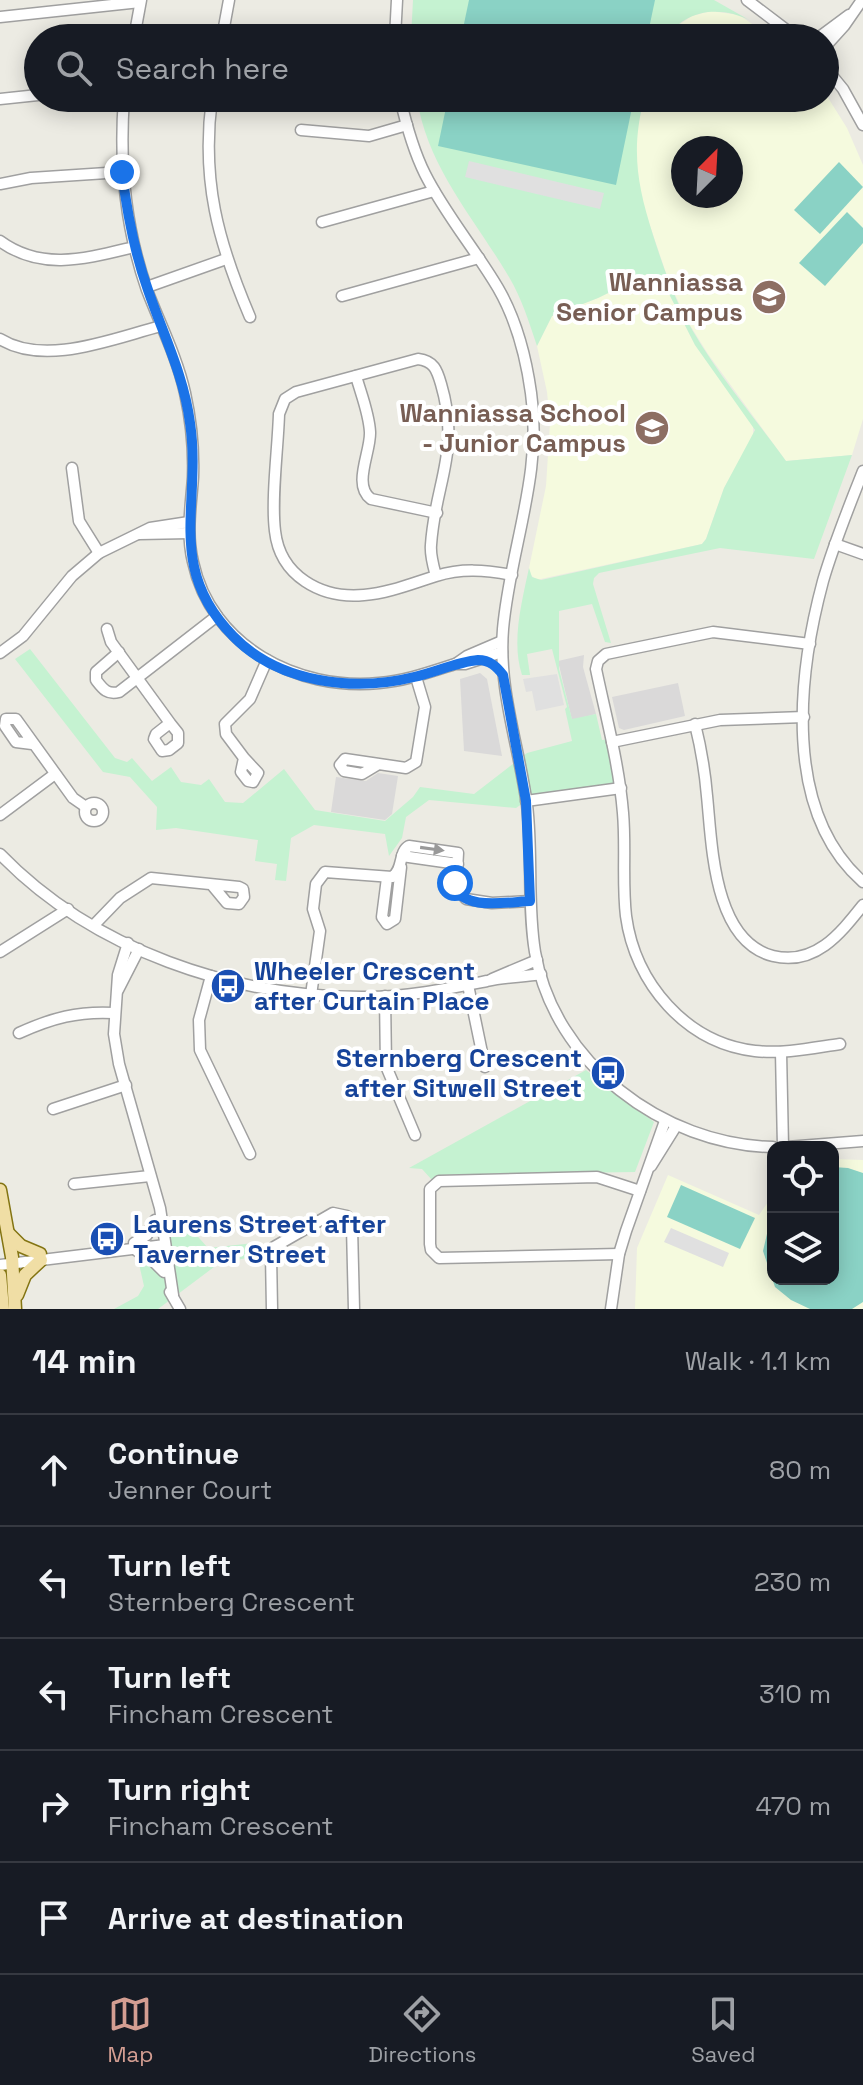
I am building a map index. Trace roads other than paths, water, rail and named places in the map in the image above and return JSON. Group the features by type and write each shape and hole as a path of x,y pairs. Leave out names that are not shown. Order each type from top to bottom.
{"main road":[{"path":"0,1190 9,1234 6,1261 15,1306"},
{"path":"9,1234 21,1246 40,1257 23,1279 15,1306"},
{"path":"0,1275 3,1309"}],"street":[{"path":"225,24 229,0"},
{"path":"396,24 397,0"},
{"path":"747,0 779,24"},
{"path":"839,32 862,0"},
{"path":"0,17 140,1 136,24"},
{"path":"837,24 851,14"},
{"path":"839,84 863,125"},
{"path":"0,99 24,96"},
{"path":"124,112 122,172 134,247 177,365 190,419 193,463 189,527 199,583 217,616 233,636 267,660 308,677 332,682 368,684 416,677 477,660 502,646"},
{"path":"211,112 209,175 215,218 226,259 250,317"},
{"path":"404,112 434,191 503,297 515,328 531,393 534,453 502,646 503,675 526,801 530,901 541,974 560,1019 590,1062 635,1103 676,1126 721,1141 767,1146"},
{"path":"301,130 369,136 407,125"},
{"path":"0,184 31,178 122,172"},
{"path":"322,222 434,191"},
{"path":"0,241 19,253 61,261 79,260 134,247"},
{"path":"342,296 479,258"},
{"path":"147,287 226,259"},
{"path":"0,339 20,348 52,352 161,326"},
{"path":"436,576 431,543 450,437 446,402 437,370 429,362 418,359 296,392 282,404 279,414 274,524 280,553 295,575 306,583 345,595 381,593 436,576 472,570 512,575"},
{"path":"356,376 370,430 362,484 365,494 371,499 437,513"},
{"path":"72,468 79,521 99,553"},
{"path":"863,471 822,586 810,644 804,717 808,781 816,815 832,848 863,882"},
{"path":"0,653 37,622 72,576 99,553 150,528 189,527"},
{"path":"835,544 863,554"},
{"path":"119,652 96,672 96,680 102,689 112,694 119,692 217,616"},
{"path":"107,629 111,642 170,723"},
{"path":"810,644 713,632 606,654 598,661 596,669 621,788 626,914 634,948 648,979 675,1013 709,1037 749,1050 781,1052 840,1044"},
{"path":"455,664 467,656 502,646"},
{"path":"244,758 226,734 225,724 250,699 267,660"},
{"path":"477,660 492,663 503,675"},
{"path":"377,765 406,768 416,762 425,707 416,677"},
{"path":"612,742 695,724 745,718 804,717"},
{"path":"695,724 716,879 743,936 769,955 795,958 808,955 839,935 863,905"},
{"path":"32,744 73,798 86,807"},
{"path":"0,815 55,774"},
{"path":"526,801 621,788"},
{"path":"311,995 320,931 313,909 319,877 331,871 387,878 396,875 405,848 409,846 456,852 459,856 456,888 461,897 492,903 530,901"},
{"path":"0,854 68,909 139,949 211,976 260,988 311,995 385,996 541,974"},
{"path":"387,878 382,917 387,924 395,919 401,861"},
{"path":"94,925 143,880 158,878 212,885"},
{"path":"0,952 68,909"},
{"path":"128,943 118,975 114,1013 117,1055 150,1176 155,1220 171,1291"},
{"path":"117,991 139,949"},
{"path":"490,980 537,960"},
{"path":"211,976 199,1020 200,1050 250,1154"},
{"path":"468,985 485,1067"},
{"path":"385,996 386,1066 415,1135"},
{"path":"19,1033 65,1015 114,1013"},
{"path":"781,1052 785,1141"},
{"path":"53,1109 126,1085"},
{"path":"611,1309 619,1254 665,1121"},
{"path":"656,1153 676,1126"},
{"path":"839,1143 863,1141"},
{"path":"74,1184 150,1176"},
{"path":"619,1254 439,1258 431,1250 430,1244 430,1189 439,1181 597,1177 640,1191"},
{"path":"154,1196 160,1208 164,1272 180,1309"},
{"path":"272,1309 271,1255 274,1247 333,1213 339,1213 347,1216 352,1227 354,1309"},
{"path":"135,1247 147,1235 155,1220"},
{"path":"6,1261 161,1243"},
{"path":"135,1247 164,1272"}],"place":[{"name":"Wanniassa Senior Campus","path":"769,297"},
{"name":"Wanniassa School - Junior Campus","path":"652,428"},
{"name":"Wheeler Crescent after Curtain Place","path":"228,986"},
{"name":"Sternberg Crescent after Sitwell Street","path":"608,1073"},
{"name":"Laurens Street after Taverner Street","path":"107,1239"}]}
